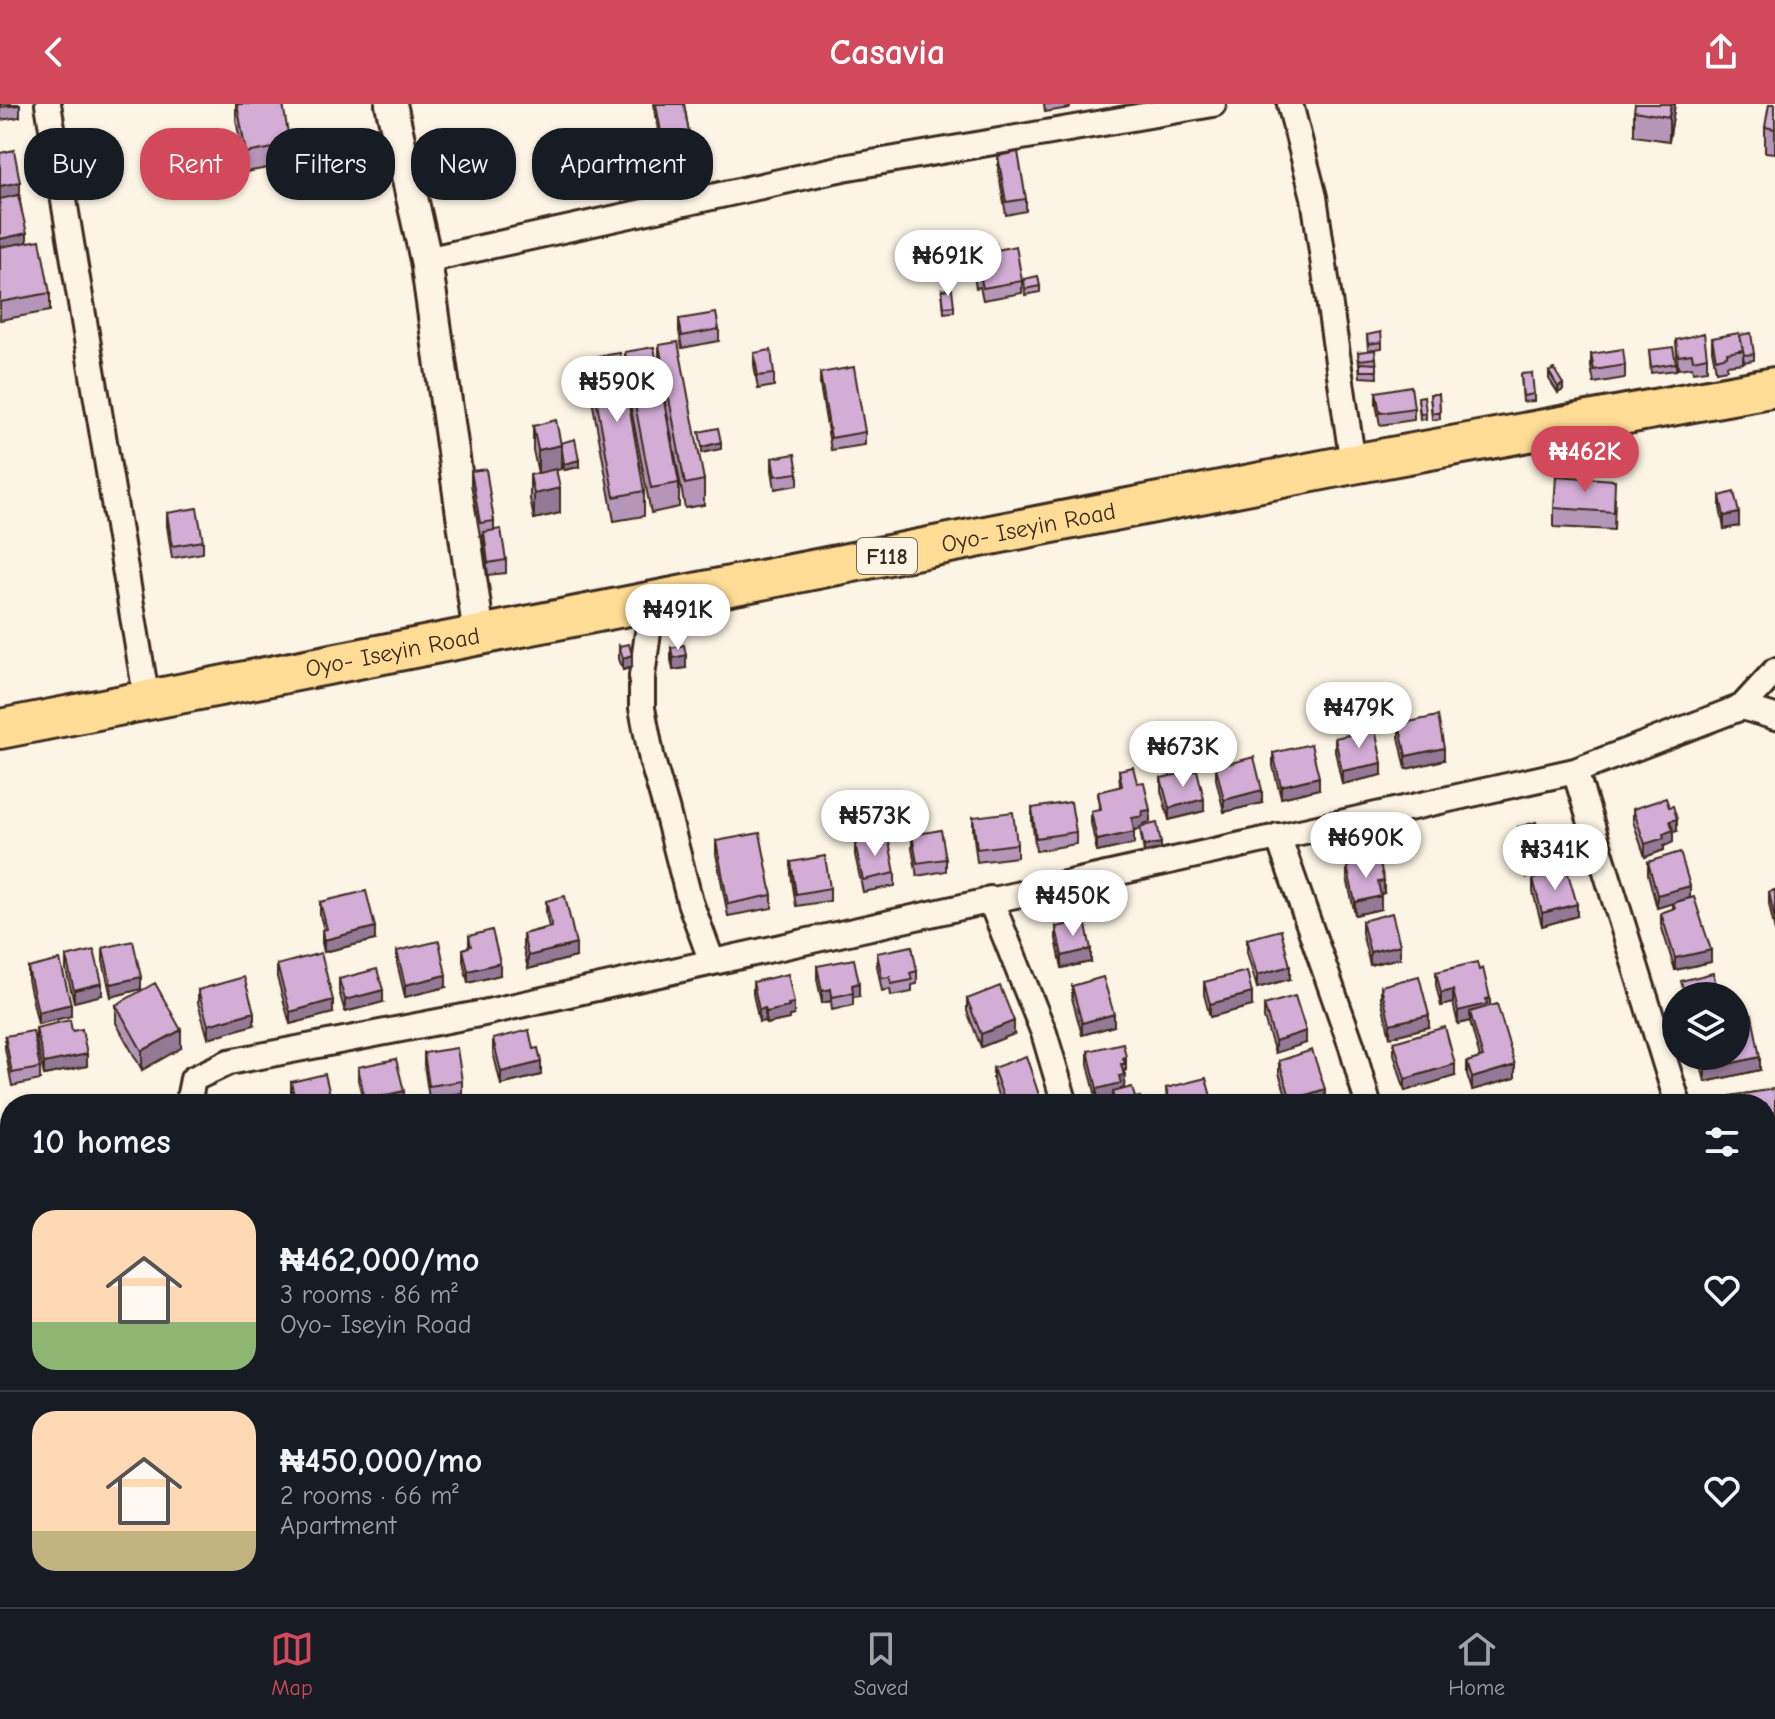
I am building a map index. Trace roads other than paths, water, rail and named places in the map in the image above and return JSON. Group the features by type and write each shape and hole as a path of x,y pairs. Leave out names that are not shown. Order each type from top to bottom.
{"main road":[{"name":"Oyo- Iseyin Road","path":"0,729 1353,464 1775,387"}],"street":[{"path":"48,104 147,701"},
{"path":"391,104 426,260 479,635"},
{"path":"426,260 843,168 1213,104"},
{"path":"1290,104 1314,197 1353,464"},
{"path":"652,603 642,676 642,708 652,760 690,902 712,962"},
{"path":"190,1094 193,1079 229,1062 479,1014 1575,771 1742,707 1775,671"},
{"path":"1742,707 1775,717"},
{"path":"1575,771 1675,1094"},
{"path":"1278,836 1352,1047 1365,1094"},
{"path":"990,899 1044,1033 1062,1094"}]}
